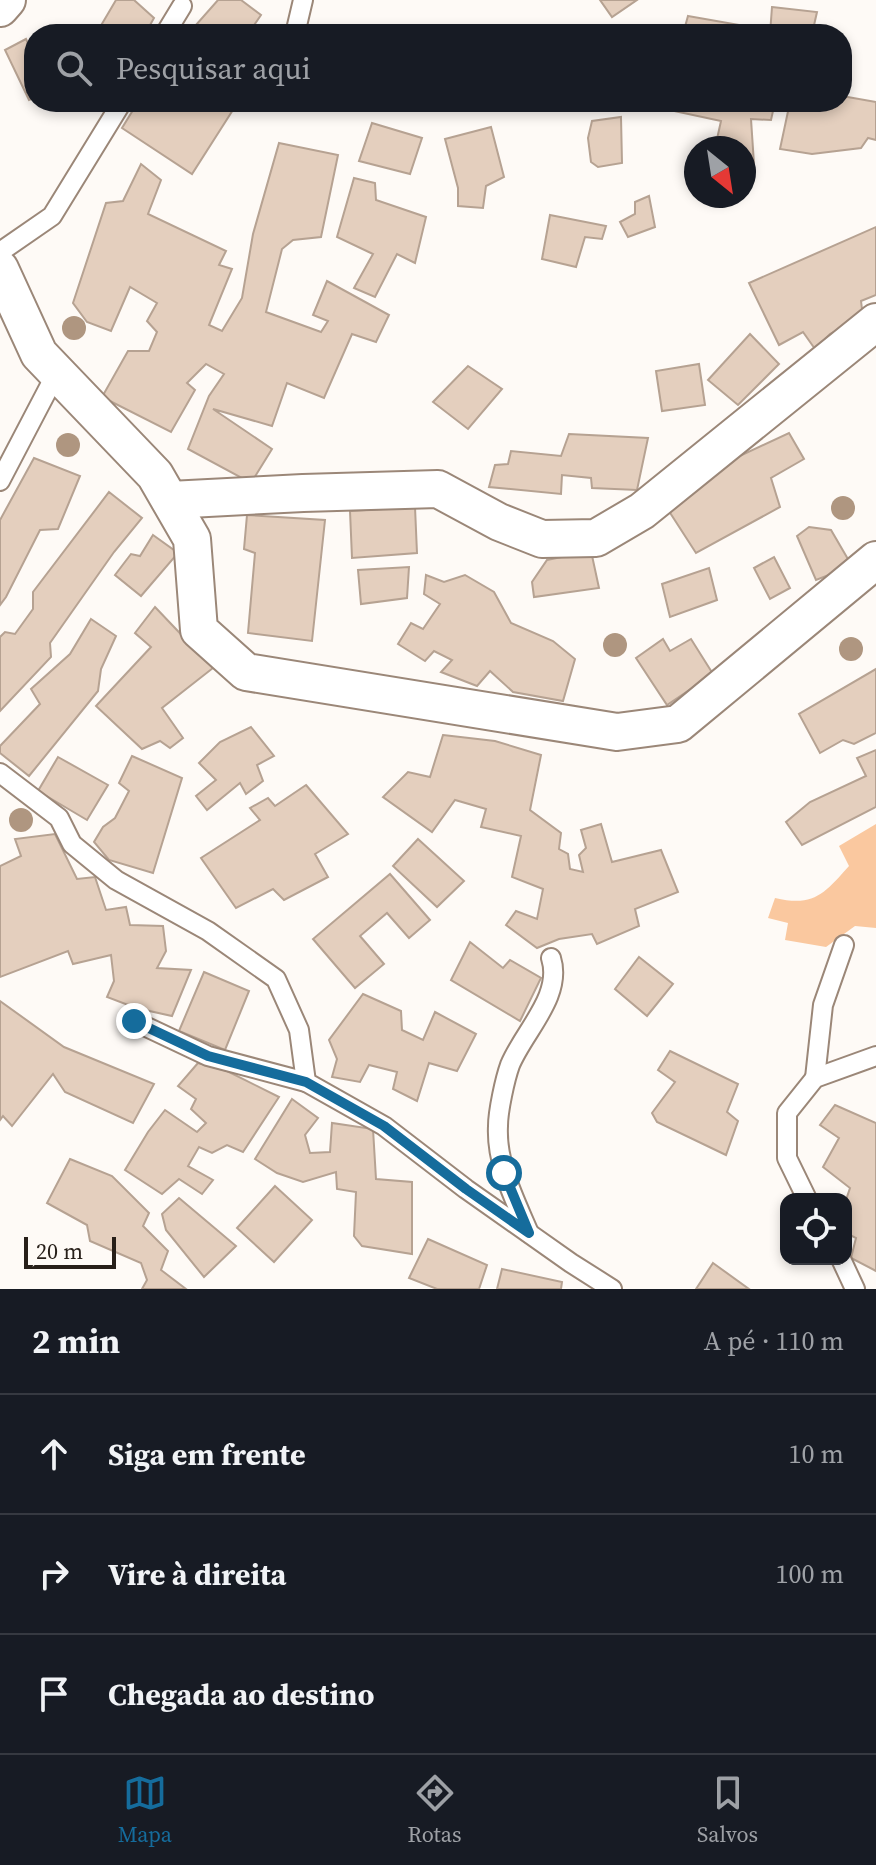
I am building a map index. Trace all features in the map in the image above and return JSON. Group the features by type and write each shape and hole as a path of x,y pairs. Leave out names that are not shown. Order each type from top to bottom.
{"street":[{"path":"0,8 7,0"},
{"path":"0,269 39,354 155,475 192,539 199,630 246,672 617,732 678,724 876,560"},
{"path":"170,500 438,489 499,522 542,539 596,538 642,511 876,322"}],"lane":[{"path":"297,24 303,0"},
{"path":"171,24 182,6"},
{"path":"0,252 52,216 116,112"},
{"path":"0,481 57,372"},
{"path":"0,773 59,818 72,844 116,880 208,931 276,979 299,1030 306,1082"},
{"path":"815,1078 823,1005 844,945"},
{"path":"529,1233 504,1173 498,1127 510,1066 544,1004 555,973 551,958"},
{"path":"134,1021 208,1056 306,1082 384,1126 466,1189 612,1289"},
{"path":"804,1193 787,1158 787,1113 815,1078 876,1056"},
{"path":"844,1265 855,1289"}],"shaded area":[{"path":"876,824 876,928 855,926 826,947 785,940 788,923 768,918 775,898 800,901 825,891 849,866 839,846"}],"building":[{"path":"116,0 134,0 154,18 151,24 102,24"},
{"path":"218,0 241,0 261,15 255,24 197,24"},
{"path":"600,0 637,0 612,17"},
{"path":"772,7 817,12 814,24 771,24"},
{"path":"688,16 734,24 686,24"},
{"path":"24,40 24,90 5,50"},
{"path":"852,98 876,102 876,140 868,138 861,148 812,154 780,149 788,112 852,112"},
{"path":"132,112 232,112 192,174 122,128"},
{"path":"679,112 773,112 771,120 751,119 752,136 718,136 721,121"},
{"path":"621,117 622,163 598,167 591,162 588,138 592,121"},
{"path":"372,123 422,138 410,174 359,161"},
{"path":"491,127 504,177 486,186 483,208 458,206 458,188 445,139"},
{"path":"279,143 338,155 321,237 293,240 282,249 266,312 321,332 328,321 313,315 327,281 389,315 376,342 352,334 324,398 287,383 272,426 213,409 272,449 251,483 188,449 209,396 224,374 206,364 187,383 195,390 171,432 102,397 128,351 149,351 157,332 147,321 157,303 130,287 111,331 87,322 73,303 106,203 123,201 141,164 161,180 148,214 226,251 219,265 232,269 209,325 222,331 242,298 253,234"},
{"path":"354,178 375,183 376,200 426,217 415,263 397,254 375,297 354,288 373,254 337,237"},
{"path":"649,196 655,227 628,237 620,222 635,214 635,202"},
{"path":"550,215 606,226 602,239 585,237 576,267 542,259"},
{"path":"876,227 876,295 861,301 863,317 830,334 815,349 803,332 779,345 749,283"},
{"path":"750,334 779,364 738,405 708,380"},
{"path":"699,364 705,405 662,411 656,371"},
{"path":"468,366 502,389 468,429 433,402"},
{"path":"789,433 804,459 771,478 780,507 696,553 665,505 731,460"},
{"path":"569,434 648,438 637,490 592,488 591,478 562,475 561,494 489,487 495,465 508,464 511,451 561,456"},
{"path":"34,458 80,476 58,529 40,530 0,605 0,520"},
{"path":"109,492 142,518 50,643 51,657 0,711 0,637 5,632 15,634 33,609 33,592"},
{"path":"415,507 417,553 352,558 350,511"},
{"path":"247,515 325,520 312,641 248,633 255,553 244,549"},
{"path":"809,527 831,530 852,566 816,580 797,536"},
{"path":"153,535 178,553 141,596 115,575 131,554 140,556"},
{"path":"591,551 599,588 534,597 532,582 547,560"},
{"path":"774,557 790,588 770,599 754,568"},
{"path":"409,567 407,598 361,604 358,570"},
{"path":"709,568 717,600 670,617 662,584"},
{"path":"426,575 444,582 465,575 494,592 511,623 553,641 575,659 563,701 513,692 490,671 477,686 441,672 452,660 434,651 425,661 398,644 411,623 423,629 440,604 424,594"},
{"path":"155,607 213,668 162,708 183,738 170,748 160,741 142,749 96,706 151,647 135,633"},
{"path":"91,619 116,636 101,669 98,691 29,776 0,753 0,746 40,704 31,689 70,654"},
{"path":"663,639 670,651 691,639 713,674 667,705 636,658"},
{"path":"876,669 876,733 854,744 843,740 820,753 799,714"},
{"path":"251,727 274,756 257,765 263,781 246,794 240,783 207,810 196,796 216,780 199,763 220,742"},
{"path":"443,735 495,741 541,755 530,810 561,833 559,849 568,854 570,869 583,872 579,855 586,848 581,830 601,824 612,862 661,850 678,892 635,909 639,926 597,944 592,934 559,939 537,948 506,925 516,911 537,919 543,889 512,877 521,836 481,827 486,809 455,800 432,832 383,797 408,772 430,777"},
{"path":"876,750 876,807 802,845 786,822 810,802 866,776 857,758"},
{"path":"132,756 182,778 153,873 109,860 94,842 103,827 115,818 129,791 119,783"},
{"path":"58,757 108,785 87,820 38,791"},
{"path":"306,785 348,834 315,854 328,877 284,900 273,889 236,908 201,858 260,820 250,808 268,798 275,806"},
{"path":"55,834 77,879 95,877 106,910 126,907 130,925 163,926 166,951 157,968 191,970 172,1016 136,1008 107,997 114,981 111,955 73,964 68,951 0,977 0,866 21,856 15,839"},
{"path":"418,839 464,881 437,907 393,866"},
{"path":"390,874 430,920 409,938 387,913 360,936 384,964 355,988 313,939"},
{"path":"470,942 503,968 510,960 541,978 520,1021 451,980"},
{"path":"639,957 673,984 647,1016 615,989"},
{"path":"204,972 249,991 225,1050 179,1031"},
{"path":"363,994 401,1011 402,1030 423,1040 435,1012 476,1034 457,1071 429,1063 417,1101 393,1089 397,1072 369,1065 360,1082 332,1077 337,1059 329,1040"},
{"path":"0,1001 64,1047 154,1084 133,1123 65,1092 53,1074 12,1126 3,1116 0,1120"},
{"path":"670,1051 738,1084 727,1112 738,1121 726,1155 657,1122 652,1113 675,1082 658,1070"},
{"path":"198,1063 227,1071 279,1097 243,1152 227,1145 212,1153 199,1147 188,1166 213,1180 202,1194 179,1179 162,1194 125,1170 165,1110 197,1132 206,1123 191,1109 196,1099 178,1086"},
{"path":"292,1099 318,1118 305,1135 310,1153 330,1152 332,1123 373,1129 376,1179 412,1182 412,1254 362,1246 354,1236 356,1192 337,1189 336,1172 303,1182 277,1173 255,1159"},
{"path":"835,1105 876,1123 876,1271 852,1259 856,1238 852,1236 852,1193 848,1193 850,1188 823,1167 839,1138 820,1125"},
{"path":"70,1159 112,1176 149,1213 143,1226 168,1251 161,1270 186,1289 142,1289 147,1280 141,1263 90,1241 87,1225 47,1203"},
{"path":"275,1186 312,1220 274,1262 237,1228"},
{"path":"179,1198 236,1246 204,1277 166,1230 162,1214"},
{"path":"428,1239 487,1265 479,1289 437,1289 409,1278"},
{"path":"713,1263 749,1289 696,1289"},
{"path":"502,1269 562,1282 561,1289 497,1289"}],"route":[{"path":"134,1021 208,1056 306,1082 384,1126 529,1233 504,1173"}]}
